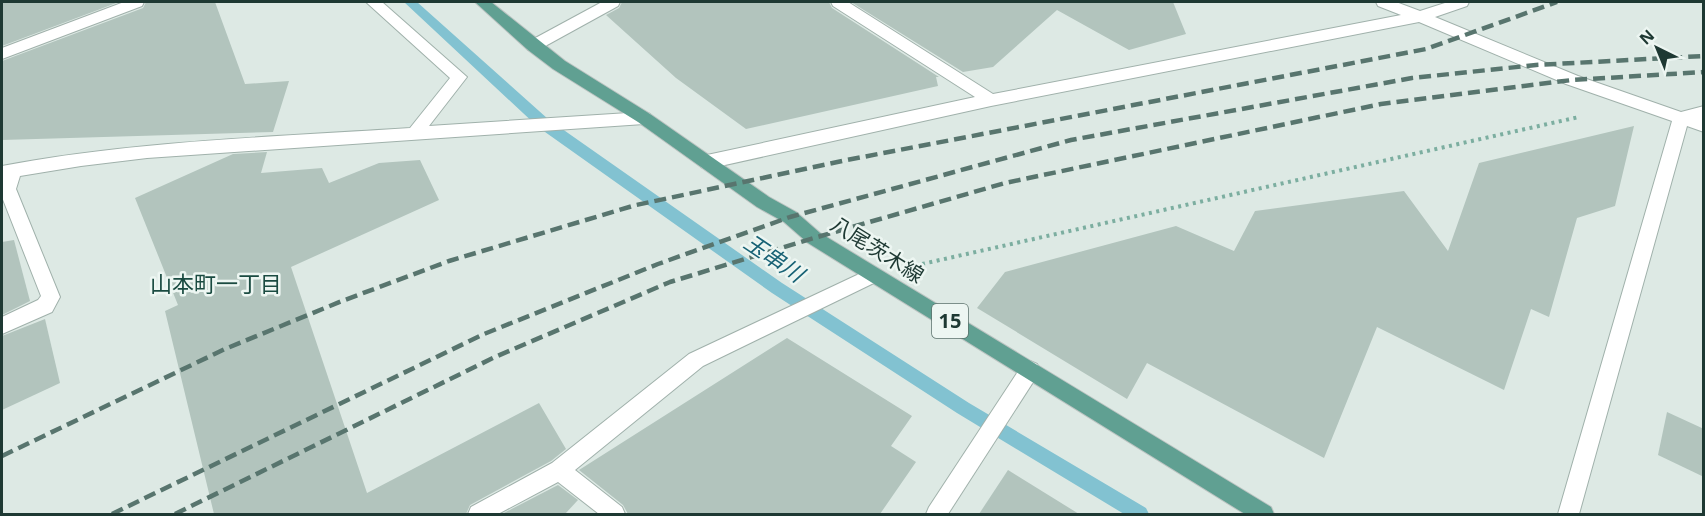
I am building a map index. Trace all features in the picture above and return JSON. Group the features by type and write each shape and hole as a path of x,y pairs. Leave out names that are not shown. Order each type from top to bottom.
{"main road":[{"name":"八尾茨木線","path":"482,2 533,46 790,217 814,238 1264,514"}],"street":[{"path":"2,54 137,2"},
{"path":"373,2 459,77 414,134"},
{"path":"533,46 613,2"},
{"path":"838,2 991,100"},
{"path":"1383,2 1572,80 1704,126"},
{"path":"707,162 991,100 1421,16 1462,2"},
{"path":"1681,118 1704,112"},
{"path":"2,326 45,306 51,297 7,189 8,171 159,151 644,118"},
{"path":"1569,514 1681,118"},
{"path":"478,514 559,470 696,360 874,275"},
{"path":"936,514 1030,370"},
{"path":"559,470 615,514"}],"path":[{"path":"874,275 1582,117"}],"building":[{"path":"2,2 119,2 2,46"},
{"path":"146,2 215,2 245,84 289,81 273,132 2,140 2,61 143,8"},
{"path":"622,2 829,2 832,8 939,77 936,77 938,86 746,129 676,78 606,15 619,8"},
{"path":"851,2 1173,2 1186,34 1129,50 1057,10 993,67 963,72"},
{"path":"1634,126 1615,206 1577,218 1549,317 1531,309 1504,390 1377,327 1324,458 1147,363 1127,399 977,308 1005,272 1176,226 1234,251 1255,211 1404,191 1448,251 1479,163"},
{"path":"267,152 261,173 322,168 329,183 379,163 420,160 439,200 291,267 367,493 539,403 566,449 551,461 470,505 466,514 214,514 165,311 178,305 135,198 233,154"},
{"path":"14,240 30,301 2,315 2,242"},
{"path":"45,319 60,383 2,410 2,336"},
{"path":"787,338 912,416 891,446 916,462 880,514 628,514 623,505 579,470"},
{"path":"1667,412 1704,429 1704,477 1658,455"},
{"path":"1008,470 1079,514 979,514"},
{"path":"558,485 578,500 565,514 502,514"}],"waterway":[{"name":"玉串川","path":"410,2 543,123 777,288 963,408 1140,514"}],"railway":[{"path":"2,456 225,349 342,301 449,261 636,205 847,160 1426,49 1557,2"},
{"path":"112,514 484,334 658,264 790,217 1071,140 1412,78 1536,65 1704,56"},
{"path":"175,514 495,357 670,282 814,238 1005,183 1381,104 1572,80 1704,72"}],"district":[{"name":"山本町一丁目","path":"216,284"}]}
